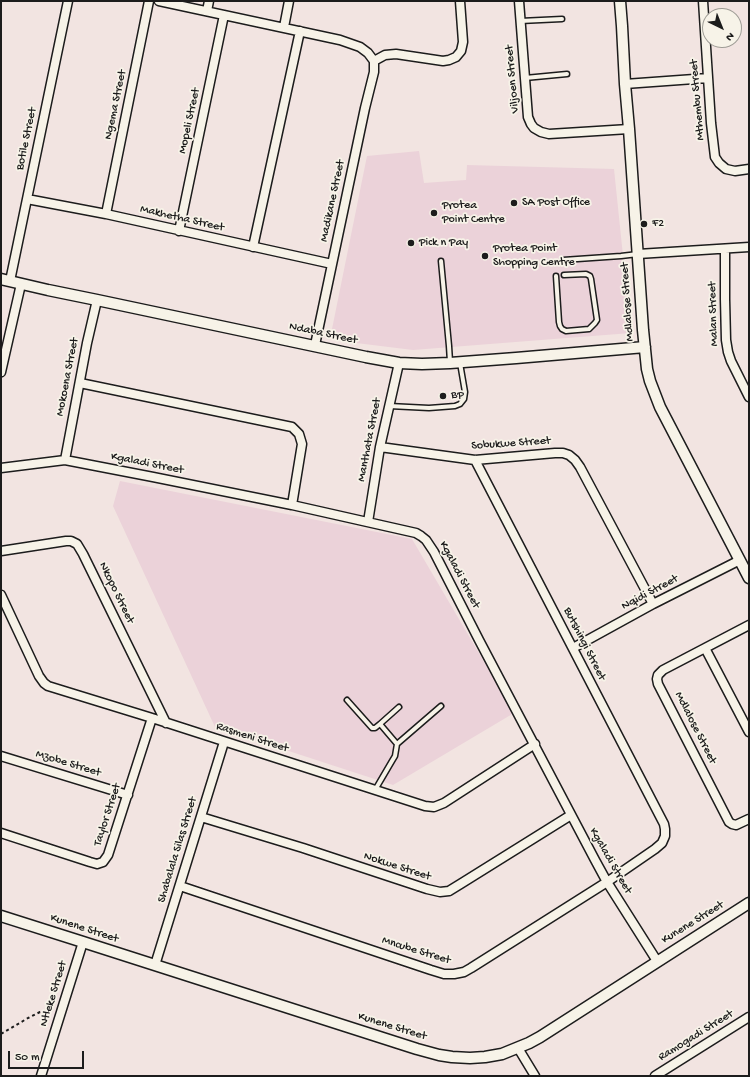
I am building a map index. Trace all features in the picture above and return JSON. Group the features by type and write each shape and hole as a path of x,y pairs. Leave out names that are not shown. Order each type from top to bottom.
{"street":[{"name":"Botile Street","path":"5,280 27,199 68,1"},
{"name":"Ngema Street","path":"106,214 149,1"},
{"path":"159,1 340,40 360,47 368,53 374,61 385,55 396,54 443,61 456,57 461,51 463,42 460,1"},
{"path":"206,11 209,1"},
{"path":"284,27 289,1"},
{"name":"Viljoen Street","path":"519,1 529,120 533,127 538,131 549,134 629,129"},
{"name":"Mdlalose Street","path":"620,1 625,84 648,375 657,400 749,578"},
{"name":"Mthembu Street","path":"703,1 715,157 726,169 735,171 749,169"},
{"name":"Mopeli Street","path":"179,231 224,15"},
{"path":"253,247 300,31"},
{"name":"Madikane Street","path":"314,345 374,72 374,61"},
{"path":"625,84 708,78"},
{"name":"Makhetha Street","path":"27,199 106,214 332,264"},
{"path":"638,254 749,247"},
{"name":"Malan Street","path":"725,249 726,340 731,361 749,397"},
{"name":"Ndaba Street","path":"5,280 399,363 422,364 455,362 645,347"},
{"path":"1,372 21,284"},
{"name":"Mokoena Street","path":"65,460 87,343 97,300"},
{"name":"Manthata Street","path":"368,522 380,447 388,406 399,363"},
{"path":"80,383 292,427 299,434 302,444 292,505"},
{"name":"Sobukwe Street","path":"380,447 475,460 559,453 569,455 580,467 653,604"},
{"name":"Kgaladi Street","path":"1,468 65,460 292,505 416,533 426,540 434,552 509,698 607,882 657,961"},
{"name":"Butshingi Street","path":"475,460 664,824 666,833 664,840"},
{"name":"Nkopo Street","path":"1,551 66,541 71,541 77,544 166,723"},
{"name":"Nqidi Street","path":"572,648 653,604 740,560"},
{"name":"Rasmeni Street","path":"1,595 39,676 46,685 425,806 431,807 444,803 534,744"},
{"name":"Mdlalose Street","path":"749,625 661,671 658,675 657,682 729,822 734,825 740,824 749,819"},
{"path":"705,648 749,732"},
{"name":"Taylor Street","path":"1,833 97,864 105,860 128,795 152,718"},
{"name":"Shabalala Silas Street","path":"155,965 224,742"},
{"name":"Mzobe Street","path":"1,756 128,795"},
{"name":"Nokwe Street","path":"201,817 440,892 449,890 462,883 571,815"},
{"name":"Mncube Street","path":"180,886 438,972 454,974 464,972 472,968 607,882 660,846 664,840"},
{"name":"Kunene Street","path":"1,916 440,1055 476,1058 502,1054 540,1038 749,903"},
{"name":"Ntleke Street","path":"41,1076 82,942"},
{"name":"Ramogadi Street","path":"656,1076 749,1016"},
{"path":"518,1048 535,1076"}],"lane":[{"path":"520,21 562,19"},
{"path":"525,78 567,74"},
{"path":"563,260 638,254"},
{"path":"388,406 429,408 455,406 460,404 464,399 465,392 450,346 441,260"},
{"path":"556,276 560,326 566,331 589,328 597,320 590,276 586,274 564,275"},
{"path":"347,700 372,728 375,728 399,708"},
{"path":"374,790 395,756 397,744 441,706"},
{"path":"380,724 397,744"}],"path":[{"path":"1,1034 40,1012 62,1009"}],"shaded area":[{"name":"Protea Point Shopping Centre","path":"419,151 424,183 466,180 467,165 614,169 631,333 413,350 340,341 332,329 367,156"},
{"path":"120,481 412,539 514,713 393,785 215,727 113,506"}],"place":[{"name":"SA Post Office","path":"514,203"},
{"name":"Protea Point Centre","path":"434,213"},
{"name":"F2","path":"644,224"},
{"name":"Pick n Pay","path":"411,243"},
{"name":"Protea Point Shopping Centre","path":"485,256"},
{"name":"BP","path":"443,396"}]}
